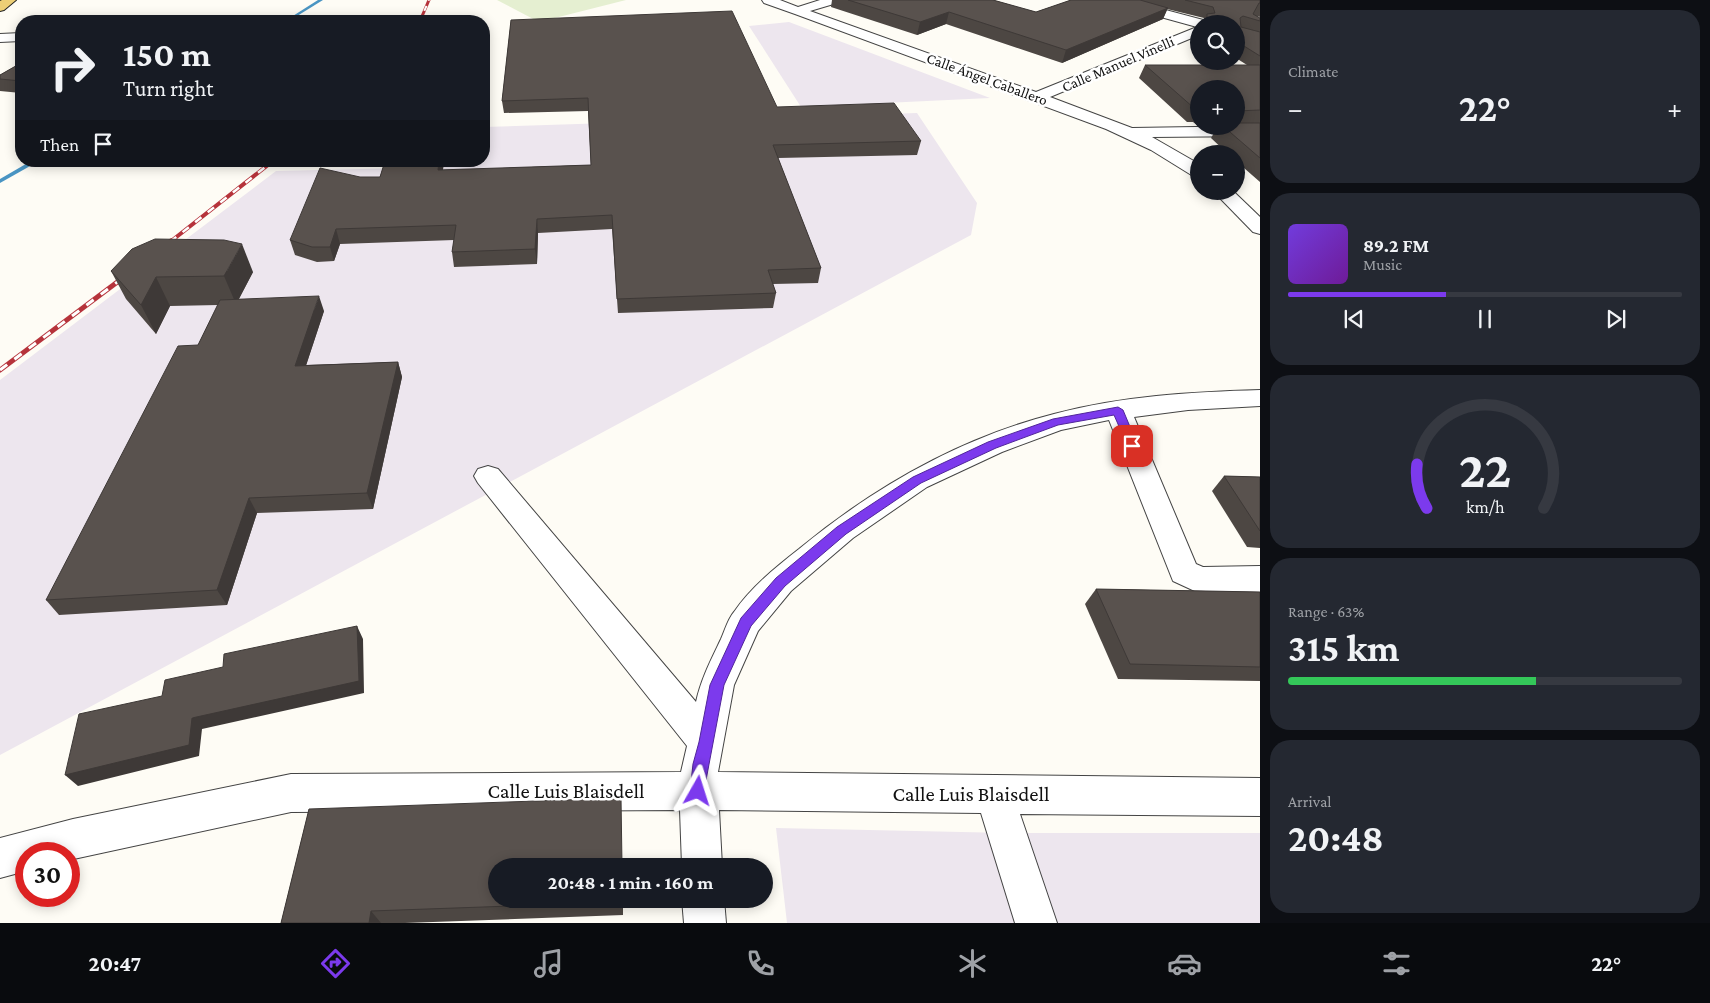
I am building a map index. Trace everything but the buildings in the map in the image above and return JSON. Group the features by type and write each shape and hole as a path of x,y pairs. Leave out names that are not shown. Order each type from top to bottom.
{"main road":[{"path":"0,7 10,0"}],"street":[{"name":"Calle Ángel Caballero","path":"768,0 1126,132 1159,147 1190,166"},
{"path":"798,11 833,0"},
{"path":"1114,0 1190,21"},
{"name":"Calle Manuel Vinelli","path":"1037,98 1190,34"},
{"path":"0,38 15,37"},
{"path":"1126,132 1260,130"},
{"path":"1231,200 1260,228"},
{"path":"702,858 698,791 700,764 707,742 717,685 745,622 780,582 842,530 917,480 992,445 1056,422 1118,410 1188,401 1260,398"},
{"path":"1118,410 1184,572 1199,580 1260,579"},
{"path":"488,476 707,742"},
{"name":"Calle Luis Blaisdell","path":"0,858 73,839 291,793 698,791 1260,797"},
{"path":"994,794 1036,923"},
{"path":"703,908 704,923"}],"shaded area":[{"path":"789,22 990,98 801,107 749,26"},
{"path":"917,113 977,203 971,235 0,755 0,380 276,171 490,167 490,127"},
{"path":"776,828 1008,833 1260,833 1260,923 787,923"}],"green space":[{"path":"497,0 626,0 539,22"}],"waterway":[{"path":"297,15 321,0"},
{"path":"0,181 25,167"}],"railway":[{"path":"423,15 429,0"},
{"path":"170,242 265,167"},
{"path":"162,248 171,241"},
{"path":"0,370 128,274"}],"route":[{"path":"698,791 700,764 707,742 717,685 745,622 780,582 842,530 917,480 992,445 1056,422 1118,410 1132,446"}]}
